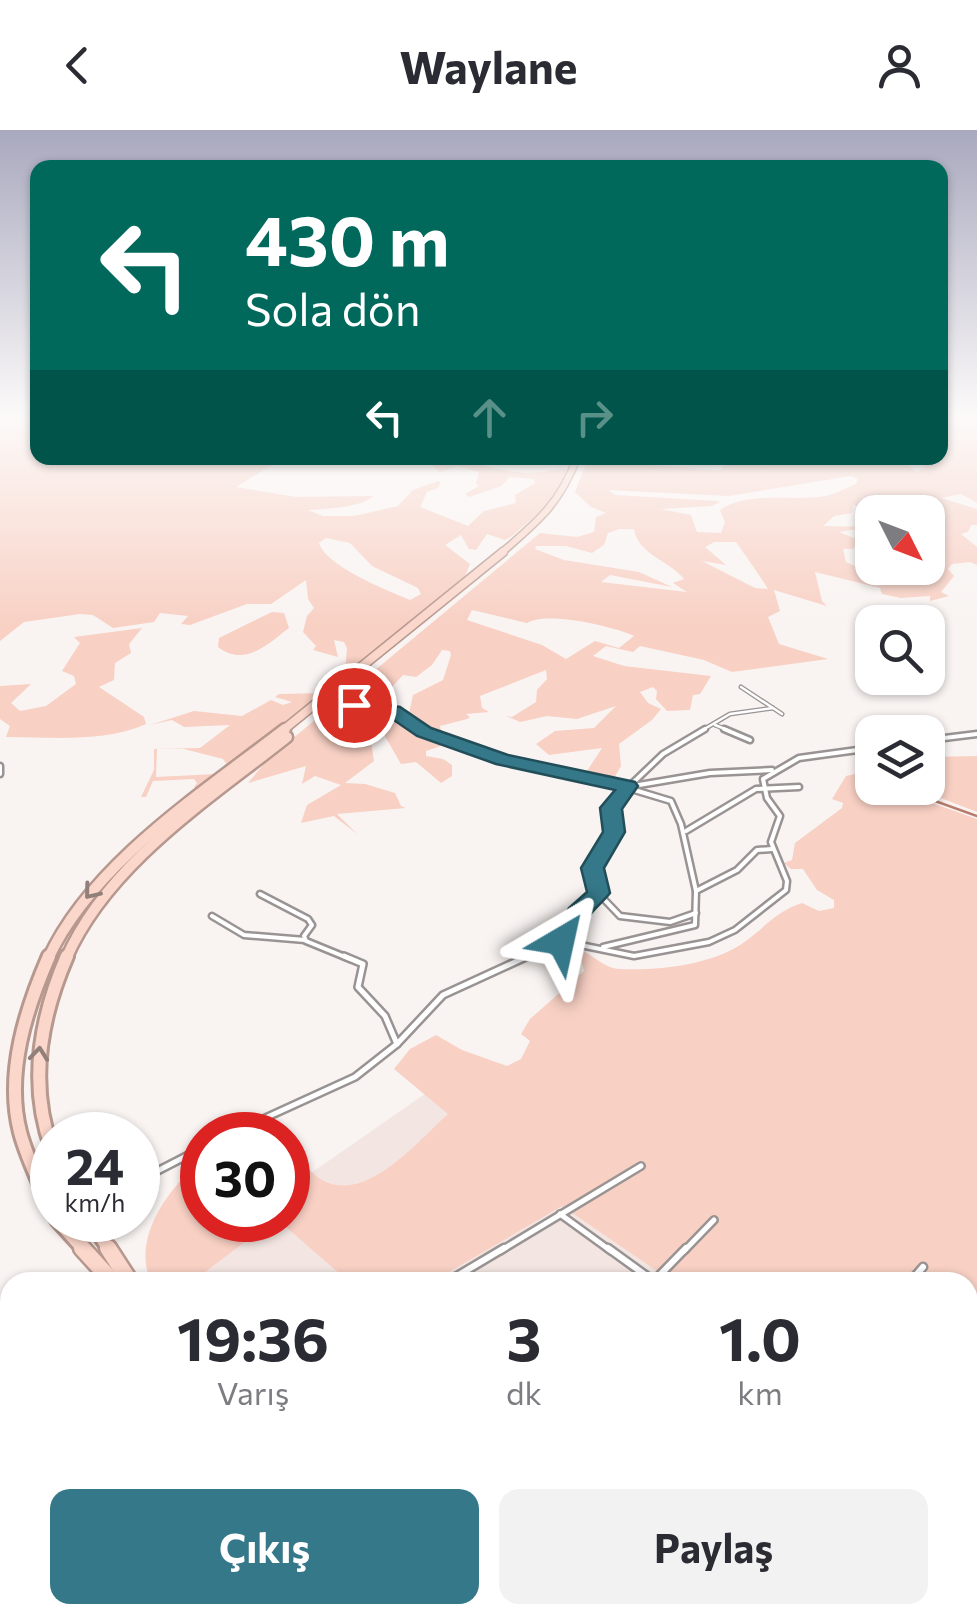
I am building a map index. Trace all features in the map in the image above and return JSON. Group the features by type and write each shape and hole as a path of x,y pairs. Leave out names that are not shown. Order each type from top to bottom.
{"highway":[{"path":"30,1157 20,1132 16,1077 22,1022 38,974 63,926 102,878 147,837 320,702 549,512 567,485"},
{"path":"41,1112 37,1072 42,1020 57,974 80,928 117,882 160,841 554,513 571,485"},
{"path":"76,1242 103,1272"},
{"path":"102,1242 123,1272"}],"street":[{"path":"741,686 782,714"},
{"path":"354,705 393,711 424,732 503,760 628,786 671,802 686,831 697,922 659,930 621,945 595,948"},
{"path":"696,913 670,922 620,916 598,893 592,868 614,832 611,808 628,786 663,754 737,712 773,708"},
{"path":"715,725 750,740"},
{"path":"945,738 977,734"},
{"path":"628,786 710,773 772,770 794,761 855,751"},
{"path":"0,766 0,774"},
{"path":"762,787 772,770"},
{"path":"686,831 762,787 799,786"},
{"path":"561,941 634,956 724,938 786,890 787,881 772,849 772,833 780,816 762,787"},
{"path":"696,890 737,870 757,850 772,849"},
{"path":"278,1112 356,1076 397,1044 443,996 561,941 570,933 577,914 598,893"},
{"path":"260,894 308,919 311,928 304,940"},
{"path":"212,916 244,935 304,940 364,964 358,987 385,1016 397,1044"},
{"path":"464,1272 641,1166"},
{"path":"560,1214 640,1272"},
{"path":"664,1272 714,1220"},
{"path":"919,1272 923,1267"}],"shaded area":[{"path":"0,485 240,485 236,487 296,497 373,496 353,505 308,510 323,516 354,516 398,506 413,490 440,485 427,492 420,507 468,526 484,511 516,503 515,495 532,485 561,485 552,501 505,540 487,534 476,550 469,549 461,535 445,545 470,564 465,576 345,672 344,642 334,640 338,657 313,650 316,646 303,632 307,616 314,608 308,599 306,580 271,604 247,604 190,625 181,624 188,616 160,613 154,622 113,628 93,615 80,614 24,622 0,641","holes":["326,538 350,543 372,566 418,588 421,594 410,600 359,577 333,561 319,543"]},
{"path":"502,485 469,497 465,494 479,486"},
{"path":"578,485 797,485 728,496 608,490 615,495 720,502 712,506 661,509 691,515 697,532 721,533 725,522 720,510 744,500 812,498 854,485 977,485 977,503 961,494 945,497 855,495 852,513 834,516 823,526 855,527 839,532 855,538 853,549 843,549 846,562 855,566 855,582 815,572 822,601 827,606 774,590 780,611 768,617 779,644 828,659 732,672 704,660 640,646 633,652 606,646 593,656 624,666 711,676 700,694 693,695 690,710 667,711 656,699 653,687 640,692 648,703 661,709 619,744 621,766 613,780 587,771 602,748 549,755 536,744 555,731 594,728 616,706 577,719 547,716 520,722 506,716 512,717 536,702 537,690 547,679 546,670 480,696 482,708 489,712 466,714 470,717 440,726 442,735 459,740 426,751 426,756 452,765 452,776 441,783 416,762 401,764 379,726 368,722 374,761 345,783 395,793 406,808 337,814 357,834 334,816 301,823 307,805 341,785 315,776 302,784 306,766 248,783 268,759 540,533 577,537 594,532 596,517 606,513 591,507 575,492","holes":["634,529 641,545 684,579 673,583 687,592 601,582 610,575 672,587 639,572 564,560 535,549 566,546 592,553 604,545 608,533","714,542 736,542 768,589 755,588 702,561 726,565 705,547","472,610 527,623 549,619 580,621 634,636 619,648 595,641 566,659 542,645 467,620","442,650 450,651 451,655 443,680 413,695 409,713 379,703 394,694 392,687 403,675 416,677 432,665"]},
{"path":"945,499 977,509 977,525 961,534 977,547 977,565 952,564 948,569 954,576 941,592 949,596 930,601 930,596 901,598 882,594 880,588 868,585 945,585"},
{"path":"272,612 284,613 289,628 265,646 238,655 218,647 219,638"},
{"path":"142,628 129,644 131,653 115,663 114,680 99,687 144,717 146,724 95,736 6,737 10,726 0,719 0,686 31,684 11,703 20,711 46,706 76,684 74,676 62,671 80,643 74,637"},
{"path":"324,693 205,789 194,787 194,779 153,781 146,797 141,797 154,770 154,749 156,777 216,774 228,766 223,759 182,748 200,748 230,725 184,727 172,720 150,725 194,711 242,716 271,700 283,705 292,702 275,697"},
{"path":"977,756 977,812 945,800 945,757"},
{"path":"855,774 855,805 938,805 977,819 977,1272 658,1272 562,1206 449,1272 338,1272 303,1242 310,1242 310,1171 322,1180 339,1185 374,1177 407,1153 448,1114 394,1069 410,1049 436,1035 462,1050 507,1066 521,1059 530,1041 521,1034 530,1019 584,971 581,959 565,944 612,968 667,967 702,961 733,949 793,906 802,903 819,911 834,908 834,900 817,890 803,869 791,869 784,863 792,860 795,843 842,808 843,803 832,799 846,776"},
{"path":"465,1066 977,1230 977,1272 168,1272 211,1242 310,1242 310,1174"},
{"path":"180,1182 180,1242 245,1242 205,1272 148,1272 147,1242 160,1242 160,1210"}],"waterway":[{"path":"945,805 977,816"}],"route":[{"path":"354,705 393,711 424,732 503,760 628,786 611,808 614,832 592,868 597,896 577,914 576,923 561,941"}]}
